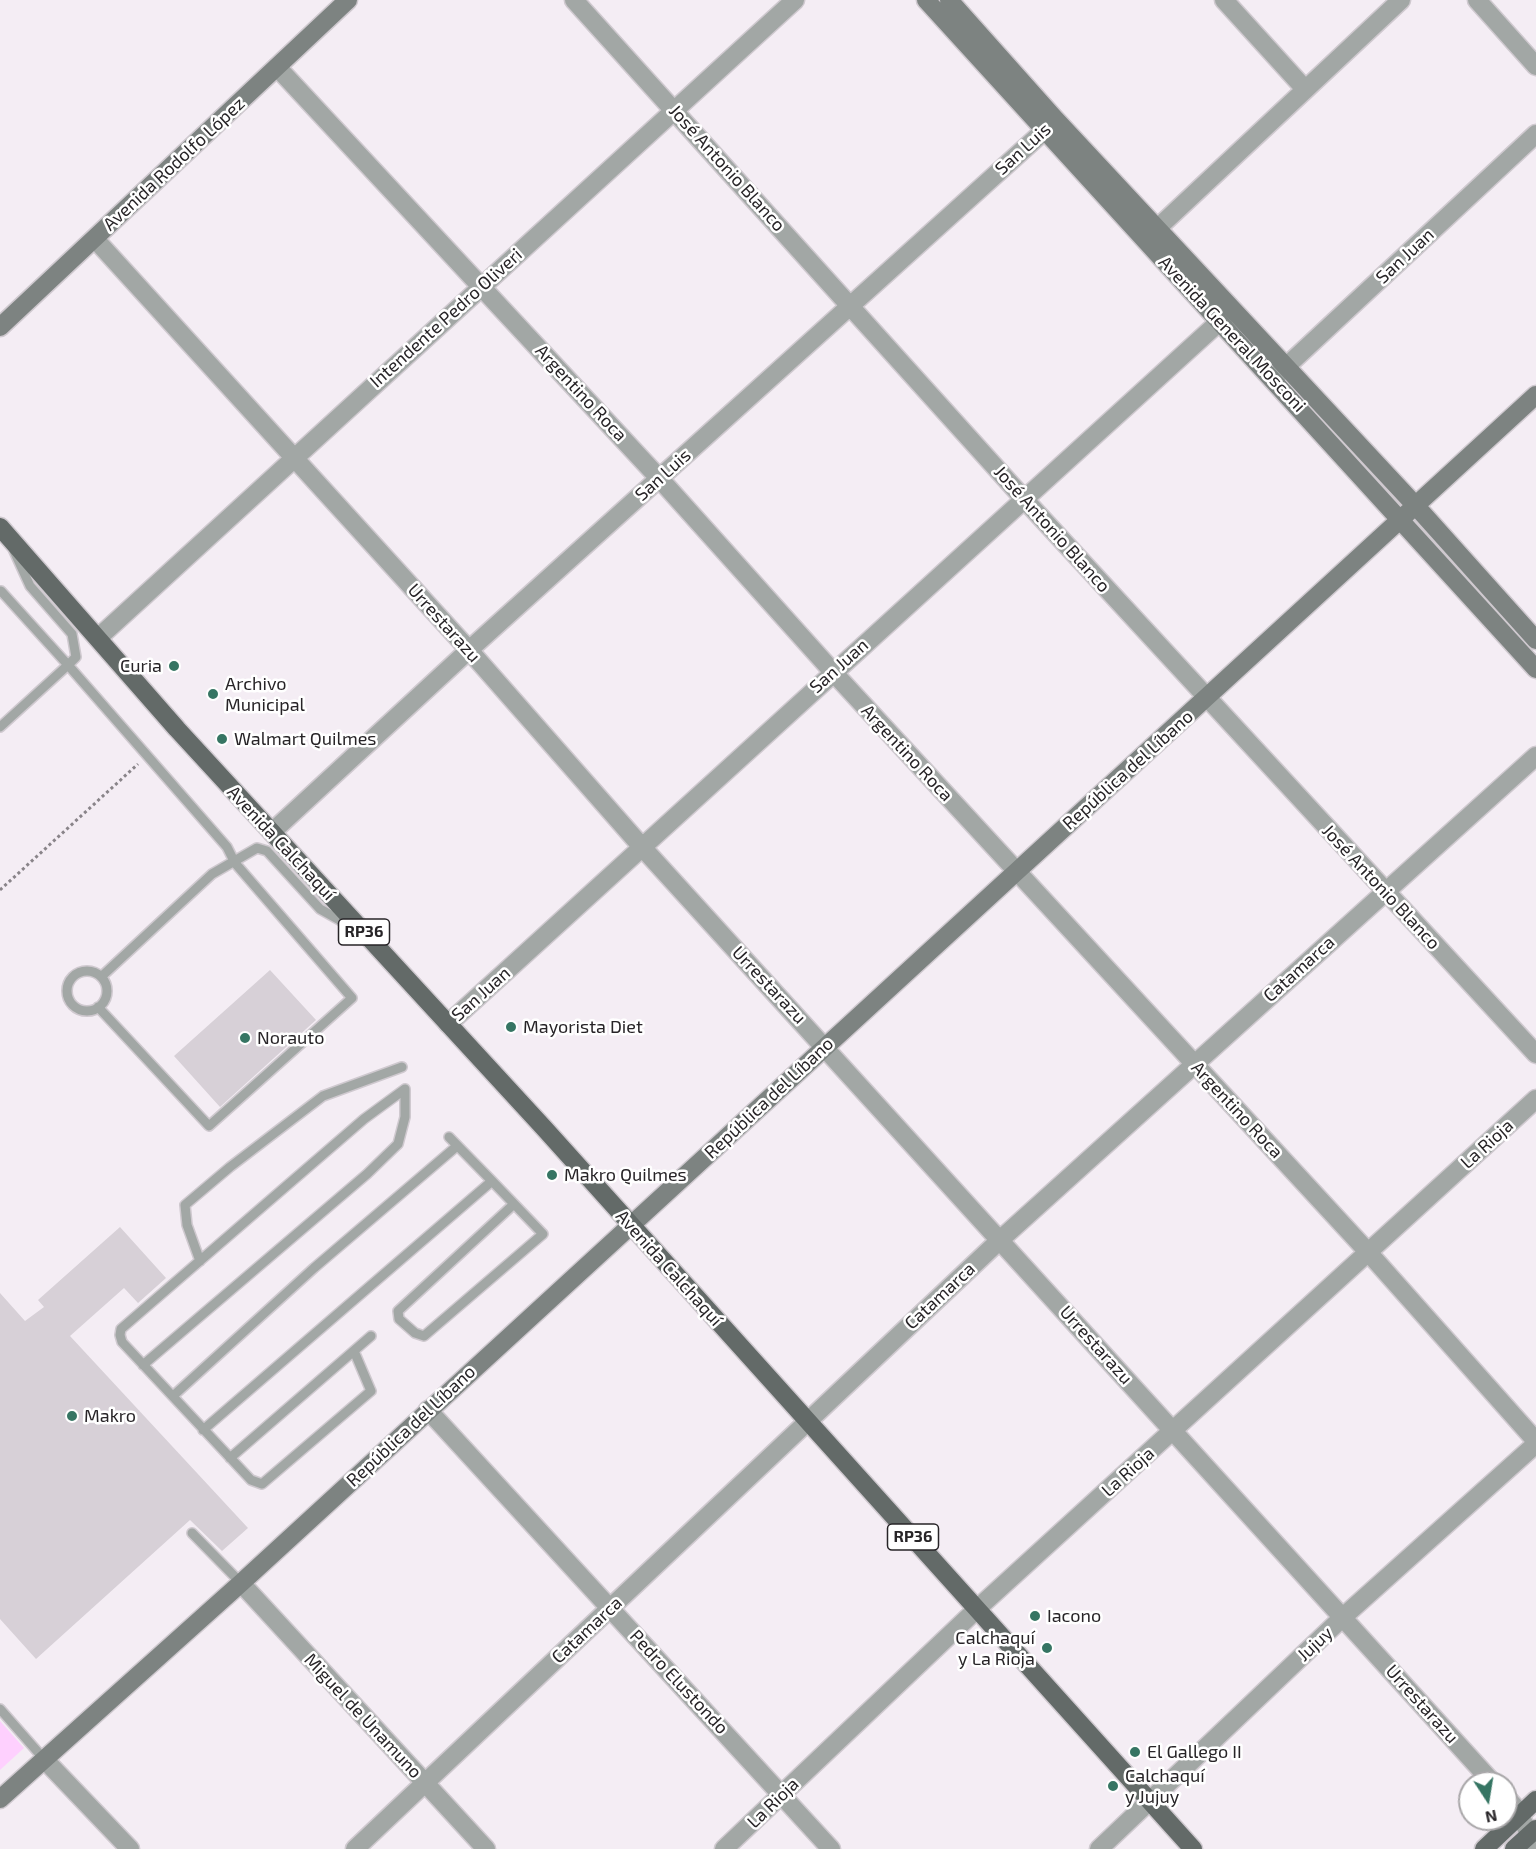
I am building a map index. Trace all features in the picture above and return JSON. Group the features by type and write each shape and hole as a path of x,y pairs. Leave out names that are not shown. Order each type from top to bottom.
{"main road":[{"name":"Avenida Calchaquí","path":"3,530 272,832 544,1128 1193,1849"},
{"path":"1484,1849 1536,1800"},
{"path":"1514,1849 1534,1837"}],"street":[{"name":"Avenida Rodolfo López","path":"0,327 348,0"},
{"name":"José Antonio Blanco","path":"574,0 851,304 1024,499 1536,1054"},
{"name":"Intendente Pedro Oliveri","path":"98,638 795,0"},
{"name":"Avenida General Mosconi","path":"926,0 1050,125 1280,372 1415,505 1536,640"},
{"name":"Avenida General Mosconi","path":"949,0 1050,125"},
{"path":"1224,0 1304,88"},
{"path":"1152,235 1304,88 1401,0"},
{"path":"1477,0 1536,66"},
{"name":"Argentino Roca","path":"277,68 660,478 832,672 1368,1252 1536,1442"},
{"name":"San Luis","path":"272,832 469,650 1050,125"},
{"name":"San Juan","path":"1280,372 1536,134"},
{"name":"Urrestarazu","path":"94,238 469,650 642,847 1001,1239 1482,1771"},
{"name":"San Juan","path":"448,1024 832,672 1227,316"},
{"name":"Avenida General Mosconi","path":"1280,372 1401,518 1536,669"},
{"name":"República del Líbano","path":"0,1799 241,1583 1536,394"},
{"name":"Catamarca","path":"356,1849 1001,1239 1536,756"},
{"name":"La Rioja","path":"724,1849 978,1608 1536,1099"},
{"name":"Pedro Elustondo","path":"428,1410 831,1849"},
{"name":"Jujuy","path":"1099,1849 1343,1617 1536,1442"},
{"name":"Miguel de Unamuno","path":"241,1583 486,1849"},
{"path":"44,1759 129,1849"},
{"path":"1519,1815 1534,1837"}],"lane":[{"path":"0,727 76,657 72,634 30,586 3,530"},
{"path":"1,591 227,846 235,863 352,998 209,1126 98,1007"},
{"path":"101,977 212,874 235,863 257,848 267,852 320,909 365,934"},
{"path":"90,971 101,977 106,996 98,1007 80,1009 70,1002 67,991 70,981 78,973 90,971"},
{"path":"200,1261 187,1225 185,1205 323,1096 402,1068"},
{"path":"143,1365 341,1196 398,1144 405,1117 405,1089 364,1119 121,1329 122,1342 143,1365 173,1396 251,1480 262,1484 371,1390 354,1351"},
{"path":"449,1137 457,1146 492,1181 543,1234 424,1336 415,1333 399,1319 398,1311 514,1204"},
{"path":"173,1396 314,1268 457,1146"},
{"path":"204,1430 345,1305 492,1181"},
{"path":"230,1458 371,1336"},
{"path":"192,1533 241,1583"},
{"path":"0,1709 44,1759"}],"path":[{"path":"0,890 147,756"}],"shaded area":[{"path":"0,1721 24,1748 0,1770"}],"building":[{"name":"Norauto","path":"270,970 316,1020 220,1107 174,1056"},
{"name":"Makro","path":"120,1227 166,1278 138,1303 124,1288 70,1336 248,1528 222,1551 190,1520 36,1659 0,1619 0,1293 25,1321 44,1307 38,1300"}],"place":[{"name":"Curia","path":"174,666"},
{"name":"Archivo Municipal","path":"213,694"},
{"name":"Walmart Quilmes","path":"222,739"},
{"name":"Mayorista Diet","path":"511,1027"},
{"name":"Norauto","path":"245,1038"},
{"name":"Makro Quilmes","path":"552,1175"},
{"name":"Makro","path":"72,1416"},
{"name":"Iacono","path":"1035,1616"},
{"name":"Calchaquí y La Rioja","path":"1047,1648"},
{"name":"El Gallego II","path":"1135,1752"},
{"name":"Calchaquí y Jujuy","path":"1113,1786"}]}
